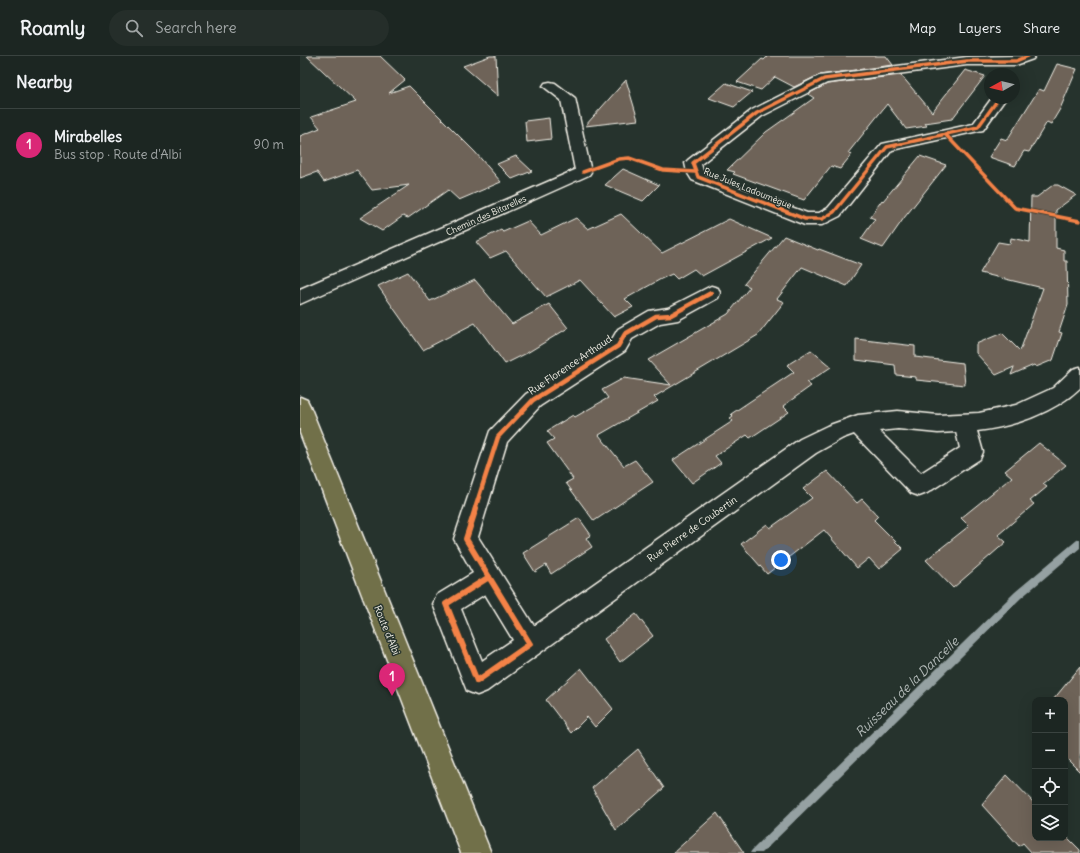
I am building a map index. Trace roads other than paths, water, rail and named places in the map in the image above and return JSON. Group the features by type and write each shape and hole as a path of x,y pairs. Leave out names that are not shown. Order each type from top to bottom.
{"main road":[{"name":"Route d'Albi","path":"300,406 476,853"}],"street":[{"name":"Rue Jules Ladoumègue","path":"995,104 978,127 887,147 834,212 822,219 806,219 698,177 693,163 757,113 824,79 967,61 1019,64"},
{"name":"Chemin des Bitarelles","path":"300,297 583,172 568,98 550,86"},
{"name":"Rue Florence Arthaud","path":"490,577 466,539 498,437 533,400 618,346 624,334 656,316 671,315 711,293"},
{"name":"Rue Pierre de Coubertin","path":"490,577 446,604 477,681 808,446 835,432 858,424 898,420 938,424 979,422 1020,413 1060,394 1080,375"},
{"path":"858,424 919,486 972,452 964,422"},
{"path":"490,577 530,644"}],"waterway":[{"name":"Ruisseau de la Dancelle","path":"755,853 1018,595 1080,543"}],"place":[{"name":"Mirabelles","path":"392,696"}]}
